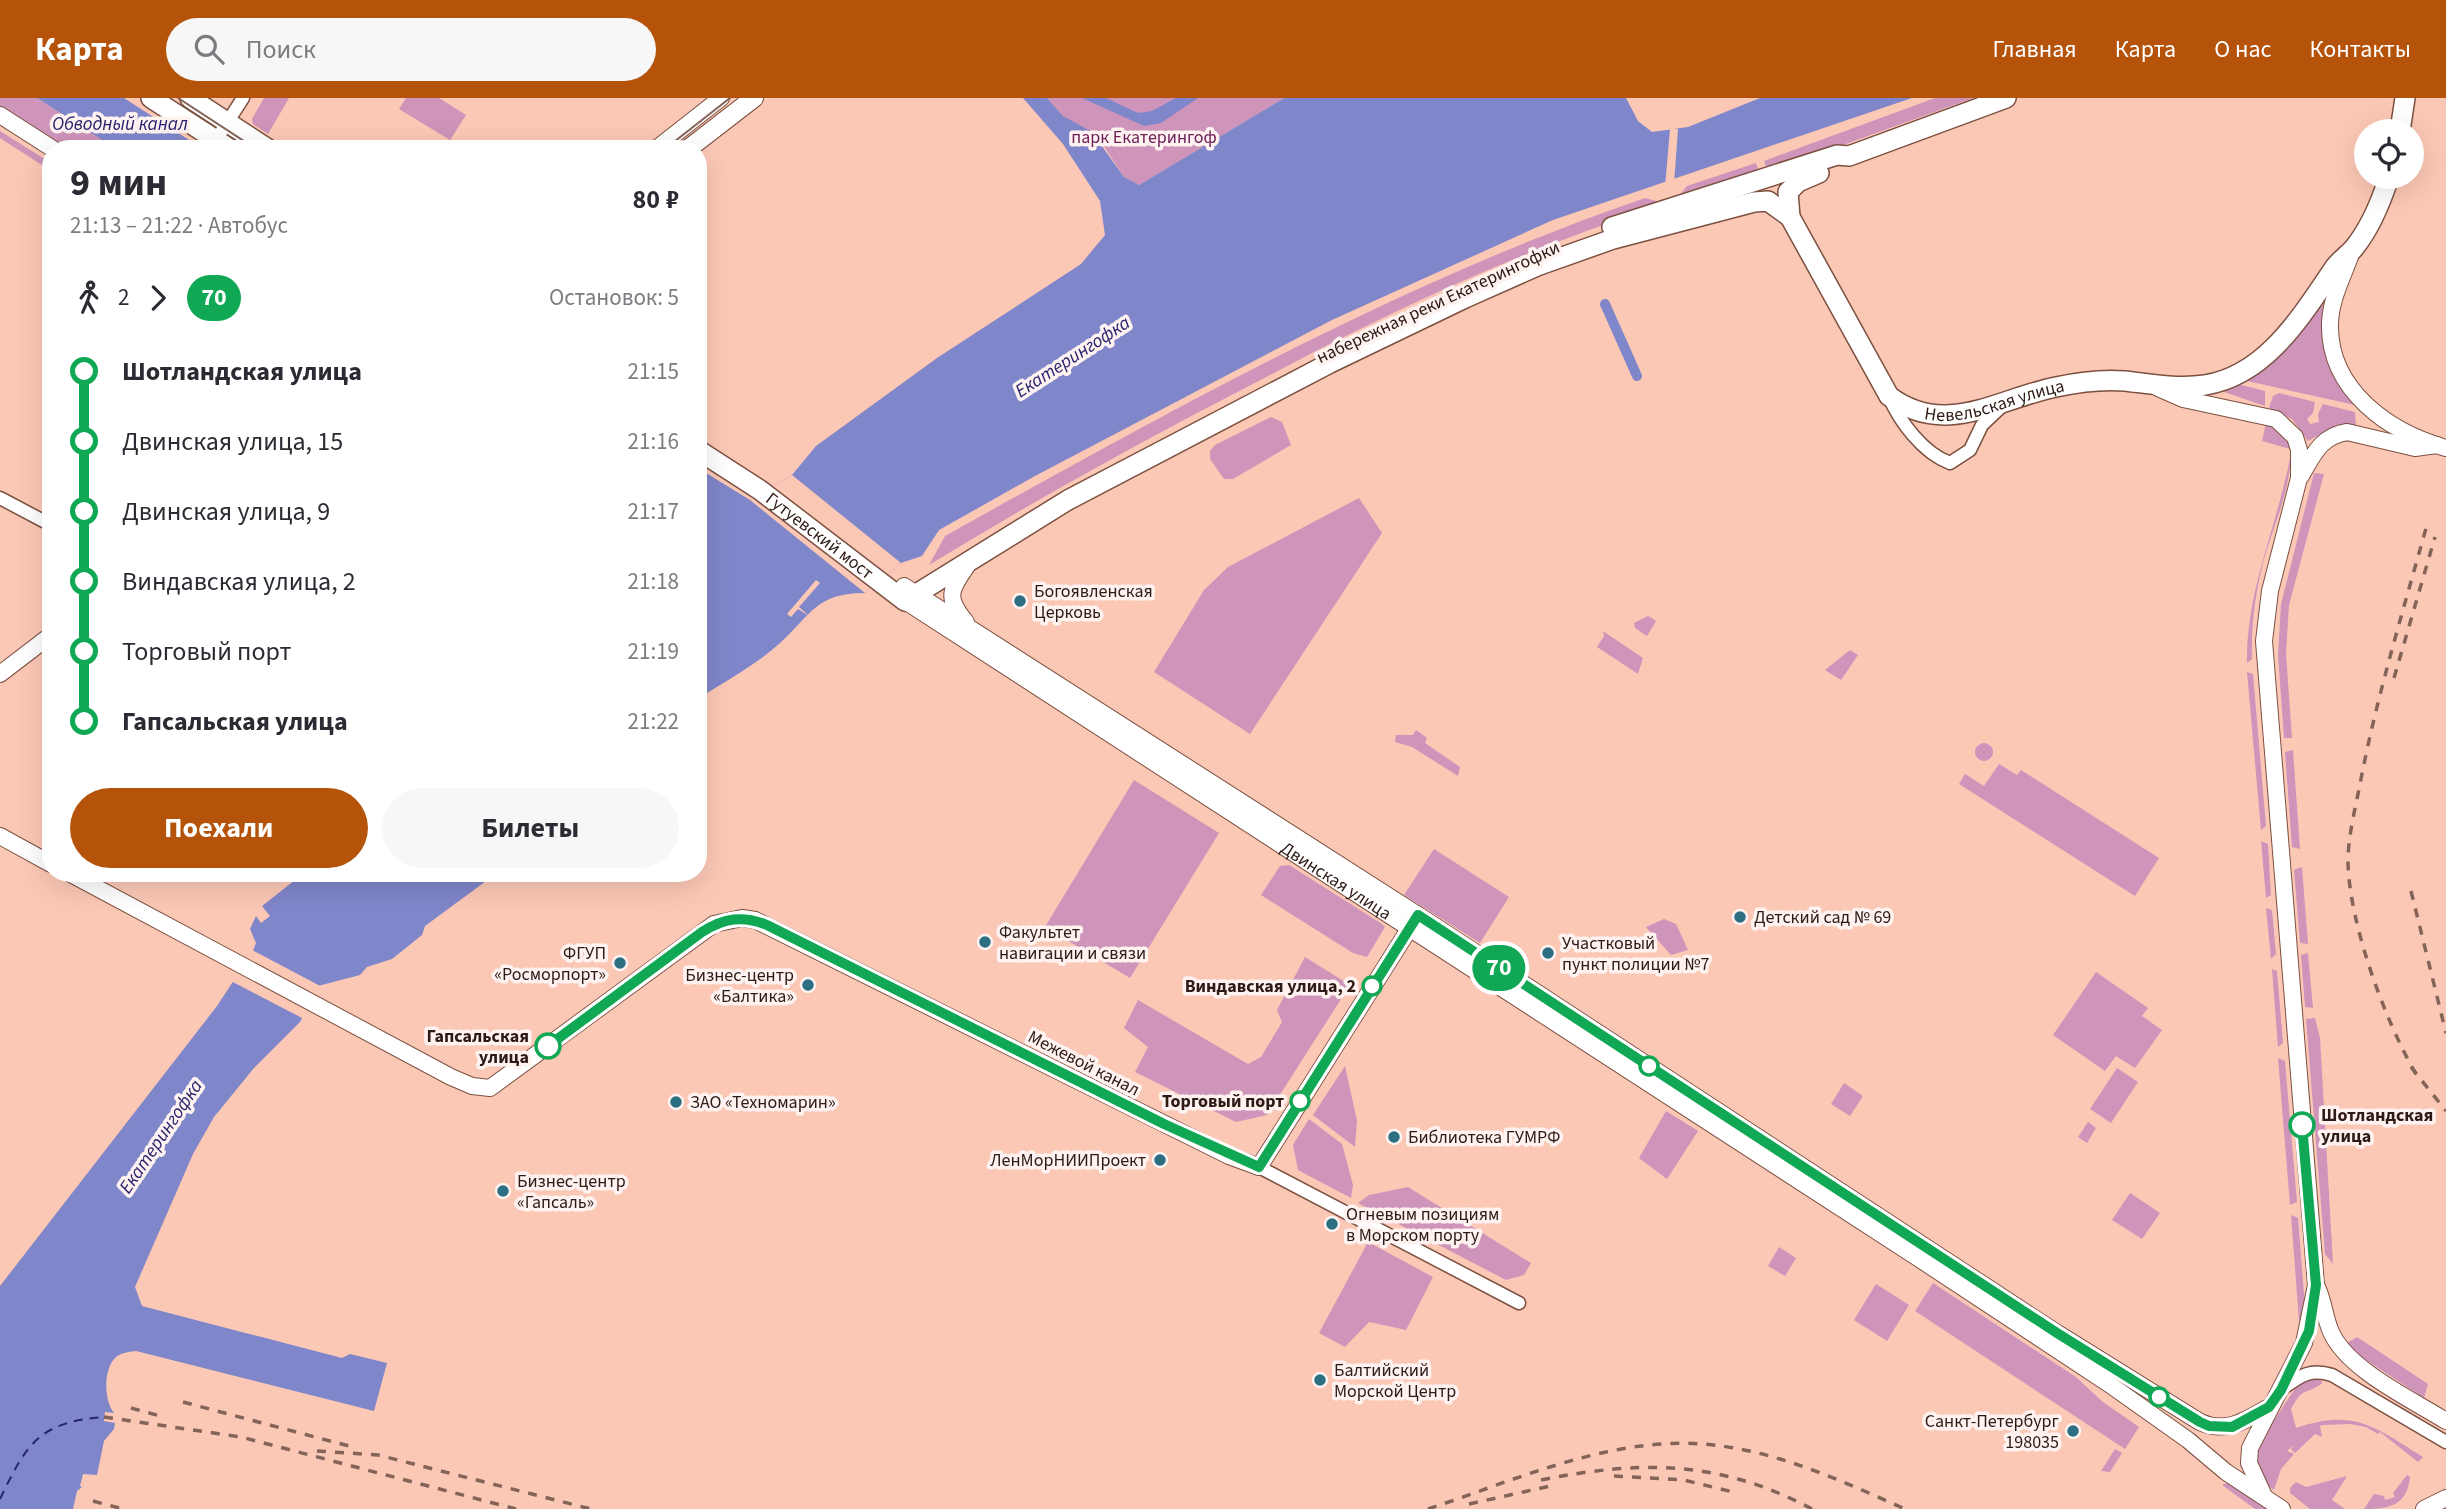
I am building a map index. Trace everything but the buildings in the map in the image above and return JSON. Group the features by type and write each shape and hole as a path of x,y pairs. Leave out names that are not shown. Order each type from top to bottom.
{"main road":[{"path":"151,98 217,140"},
{"path":"190,98 255,140"},
{"path":"700,140 754,98"},
{"name":"набережная реки Екатерингофки","path":"899,588 1061,491 1325,353 1459,288 1583,237 1837,155 1849,156 2006,98"},
{"path":"1849,156 1840,166 1793,186 1787,196 1790,217 1889,396"},
{"path":"2153,386 2202,386 2222,381 2251,365 2291,330 2338,264 2353,249 2372,222 2384,189"},
{"name":"набережная реки Екатерингофки","path":"899,588 971,560 1068,500 1330,363 1537,266 1613,239 1754,202 1768,201 1790,217"},
{"name":"Невельская улица","path":"1889,396 1904,407 1939,416 1964,414 2054,387 2087,381 2153,386"},
{"path":"707,444 766,488"},
{"path":"707,455 766,488"},
{"name":"Гутуевский мост","path":"766,488 899,588"}],"street":[{"path":"224,140 228,122 243,98"},
{"path":"668,140 722,98"},
{"path":"0,116 42,142"},
{"path":"2353,249 2337,288 2330,325 2333,350 2340,371 2353,392 2379,417 2442,446"},
{"name":"Невельская улица","path":"2153,386 2183,399 2276,419 2295,437 2299,450 2300,478"},
{"path":"1889,396 1898,417 1914,435 1941,460 1950,463 1970,450 1982,425 2007,401"},
{"path":"2266,1499 2249,1463 2250,1448 2309,1331 2316,1285 2264,641 2270,591 2300,478 2321,444 2335,434 2347,432 2415,448 2442,446"},
{"path":"0,498 42,521"},
{"path":"971,560 953,586 951,597 953,605 974,632"},
{"name":"Двинская улица","path":"899,588 974,632 1414,921 2069,1358 2188,1440 2226,1472 2282,1509"},
{"name":"Двинская улица","path":"899,588 1414,921 2200,1422 2209,1426 2232,1427 2269,1407"},
{"path":"0,674 42,642"},
{"path":"0,836 42,859"},
{"name":"Межевой канал","path":"86,882 462,1083 490,1088 702,932 724,920 742,918 767,925 1218,1151 1259,1167 1519,1303"},
{"path":"1259,1167 1414,921"},
{"path":"2316,1285 2323,1299 2330,1331 2347,1357 2446,1421"},
{"path":"2281,1390 2306,1373 2317,1371 2332,1375 2446,1442"},
{"path":"2424,1509 2446,1498"}],"green space":[{"path":"0,98 37,98 102,140 52,140 0,107"},
{"path":"264,98 289,98 268,134 253,124 252,119"},
{"path":"406,98 439,98 466,115 450,140 399,109"},
{"name":"парк Екатерингоф","path":"1047,98 1284,98 1139,185 1124,177 1100,140 1063,116"},
{"path":"1935,98 1973,98 1768,172 1764,161"},
{"path":"0,131 42,157 42,165 0,138"},
{"path":"1756,163 1760,175 1675,201 1687,186"},
{"path":"1645,198 1660,202 1657,207 1500,265 1348,335 1128,450 929,565 945,536 1288,351 1464,269 1554,231"},
{"path":"2324,303 2355,405 2247,381 2294,339"},
{"path":"2238,384 2265,391 2265,406 2224,392"},
{"path":"2279,393 2315,402 2313,413 2307,419 2310,424 2319,422 2318,414 2323,404 2355,412 2356,426 2330,429 2308,441 2292,419 2269,408 2273,396"},
{"path":"1271,417 1282,422 1291,445 1233,479 1224,479 1210,459 1210,451 1215,445"},
{"path":"2266,423 2288,438 2290,449 2262,441"},
{"path":"2290,457 2283,500 2260,575 2253,623 2252,659 2247,663 2248,636 2257,583"},
{"path":"2314,473 2324,474 2289,605 2286,654 2292,738 2284,738 2278,655 2281,604"},
{"path":"1359,498 1382,533 1250,734 1154,672 1204,590 1228,567"},
{"path":"1648,616 1656,621 1647,636 1635,628 1634,623"},
{"path":"1603,631 1643,658 1638,674 1597,647 1604,636"},
{"path":"1850,650 1858,655 1841,680 1825,670"},
{"path":"2247,672 2253,674 2266,826 2261,830"},
{"path":"1416,730 1427,738 1425,743 1460,767 1458,776 1412,747 1395,742 1396,735 1413,735"},
{"path":"1984,743 1990,746 1993,752 1990,758 1984,761 1978,758 1975,752 1978,746"},
{"path":"2293,750 2300,849 2292,847 2285,752"},
{"path":"1999,764 2017,775 2021,770 2159,858 2135,896 1959,784 1965,774 1984,786"},
{"path":"1134,780 1219,833 1130,978 1045,927"},
{"path":"2261,841 2268,844 2271,895 2266,898"},
{"path":"1434,849 1509,897 1480,943 1404,895"},
{"path":"1289,865 1385,927 1367,957 1353,953 1261,895 1280,866"},
{"path":"2302,867 2308,944 2300,943 2294,870"},
{"path":"2266,908 2272,910 2276,954 2271,959"},
{"path":"1664,919 1676,924 1688,950 1671,955 1646,927"},
{"path":"2308,953 2313,1008 2305,1007 2301,955"},
{"path":"1305,957 1350,985 1267,1115 1236,1122 1135,1072 1148,1047 1124,1028 1138,1000 1248,1064 1261,1057 1282,1022 1277,1010"},
{"path":"2272,969 2277,971 2283,1043 2278,1047"},
{"path":"2096,972 2148,1008 2142,1016 2162,1030 2135,1068 2116,1056 2105,1071 2053,1035"},
{"path":"2315,1018 2320,1038 2333,1264 2325,1254 2306,1019"},
{"path":"2278,1058 2285,1061 2297,1202 2290,1205"},
{"path":"1345,1066 1357,1121 1355,1147 1313,1115"},
{"path":"2117,1068 2138,1082 2111,1123 2090,1109"},
{"path":"1844,1083 1863,1096 1850,1116 1831,1104"},
{"path":"1666,1111 1698,1131 1667,1179 1639,1158"},
{"path":"1309,1119 1342,1144 1353,1185 1351,1198 1298,1170 1293,1145"},
{"path":"2088,1122 2096,1128 2087,1143 2078,1137"},
{"path":"1408,1187 1531,1263 1524,1275 1506,1280 1358,1203 1369,1195"},
{"path":"2130,1193 2160,1213 2142,1239 2112,1220"},
{"path":"2291,1215 2298,1218 2304,1323 2299,1321"},
{"path":"1368,1242 1433,1277 1406,1330 1369,1322 1345,1347 1319,1333"},
{"path":"1779,1247 1796,1258 1785,1276 1768,1266"},
{"path":"1933,1283 2076,1377 2103,1402 2139,1427 2125,1449 1915,1311"},
{"path":"1876,1284 1909,1305 1887,1341 1854,1320"},
{"path":"2357,1337 2428,1384 2424,1398 2349,1349 2345,1344"},
{"path":"2305,1378 2320,1378 2322,1383 2303,1393 2295,1401 2291,1409 2296,1428 2316,1422 2349,1420 2377,1429 2423,1457 2418,1462 2380,1432 2378,1434 2366,1427 2350,1424 2323,1425 2320,1426 2322,1437 2315,1434 2295,1453 2291,1449 2295,1444 2287,1451 2294,1454 2281,1469 2274,1490 2268,1486 2255,1459 2259,1443 2298,1384"},
{"path":"2115,1449 2122,1453 2110,1472 2101,1471"},
{"path":"2407,1475 2410,1477 2408,1487 2401,1500 2389,1507 2364,1509 2374,1494 2384,1496 2385,1500 2395,1497 2393,1493"},
{"path":"2347,1476 2332,1500 2345,1509 2310,1509 2290,1493 2290,1488 2296,1482 2306,1487"},
{"path":"2227,1483 2269,1509 2255,1509 2222,1485"}],"water":[{"name":"Обводный канал","path":"37,98 124,98 189,140 102,140"},
{"name":"Екатерингофка","path":"1023,98 1047,98 1063,116 1092,132 1124,177 1139,185 1284,98 1626,98 1638,121 1652,132 1688,127 1760,98 1912,98 1553,220 1332,320 1035,476 939,530 922,556 901,563 865,593 849,594 825,601 771,651 707,693 707,474 750,500 792,475 816,446 937,358 1081,264 1105,235 1100,201 1063,144"},
{"path":"1082,98 1106,98 1138,113 1152,111 1176,98 1198,98 1161,123 1144,126"},
{"name":"Екатерингофка","path":"293,882 485,882 425,926 422,935 392,959 367,967 360,975 318,986 300,1022 254,1068 214,1117 193,1154 135,1287 142,1306 342,1358 350,1354 387,1363 374,1411 136,1351 124,1353 117,1356 108,1370 108,1401 114,1413 105,1412 104,1421 115,1423 114,1429 104,1441 97,1475 83,1474 82,1487 77,1491 73,1509 0,1509 0,1286 217,1006 253,951 256,943 250,929 256,916 261,923 270,916 262,906"}],"pier":[{"path":"1670,129 1678,129 1674,184 1665,187"},
{"path":"792,475 901,563 865,593 750,500"},
{"path":"816,580 820,583 799,607 809,616 798,609 791,617 787,614"},
{"path":"250,949 324,988 320,989 304,1019 229,980"}],"waterway":[{"path":"1605,304 1637,376"}],"ferry route":[{"path":"0,1499 18,1463 38,1439 64,1424 104,1417"}],"tram line":[{"path":"178,98 242,140"},
{"path":"676,140 730,98"}],"railway":[{"path":"2416,1074 2392,1027 2371,971 2355,913 2348,862 2352,823 2374,718 2428,521"},
{"path":"2394,678 2435,537"},
{"path":"2411,891 2446,1033"},
{"path":"2411,1067 2446,1111"},
{"path":"183,1402 349,1446"},
{"path":"131,1408 160,1416"},
{"path":"104,1417 241,1437 516,1509"},
{"path":"1428,1509 1568,1462 1640,1446 1676,1443 1713,1445 1763,1454 1811,1470 1905,1509"},
{"path":"317,1451 378,1455 591,1509"},
{"path":"1541,1480 1613,1469 1680,1469 1745,1481 1812,1509"},
{"path":"1614,1476 1684,1480 1737,1493"},
{"path":"1469,1504 1555,1485"},
{"path":"93,1501 123,1509"}],"bus line":[{"name":"70","path":"548,1046 714,924 742,918 755,920 1080,1083 1229,1156 1259,1167 1418,915 2057,1333 2200,1422 2224,1427 2240,1424 2269,1407 2281,1390 2309,1331 2311,1298 2316,1285 2302,1125"}],"place":[{"name":"Богоявленская Церковь","path":"1020,601"},
{"name":"Детский сад № 69","path":"1740,917"},
{"name":"Факультет навигации и связи","path":"985,942"},
{"name":"Участковый пункт полиции №7","path":"1548,953"},
{"name":"ФГУП «Росморпорт»","path":"620,963"},
{"name":"Бизнес-центр «Балтика»","path":"808,985"},
{"name":"Виндавская улица, 2","path":"1372,986"},
{"name":"Гапсальская улица","path":"548,1046"},
{"name":"Торговый порт","path":"1300,1101"},
{"name":"ЗАО «Техномарин»","path":"676,1102"},
{"name":"Шотландская улица","path":"2302,1125"},
{"name":"Библиотека ГУМРФ","path":"1394,1137"},
{"name":"ЛенМорНИИПроект","path":"1160,1160"},
{"name":"Бизнес-центр «Гапсаль»","path":"503,1191"},
{"name":"Огневым позициям в Морском порту","path":"1332,1224"},
{"name":"Балтийский Морской Центр","path":"1320,1380"},
{"name":"Санкт-Петербург 198035","path":"2073,1431"}]}
